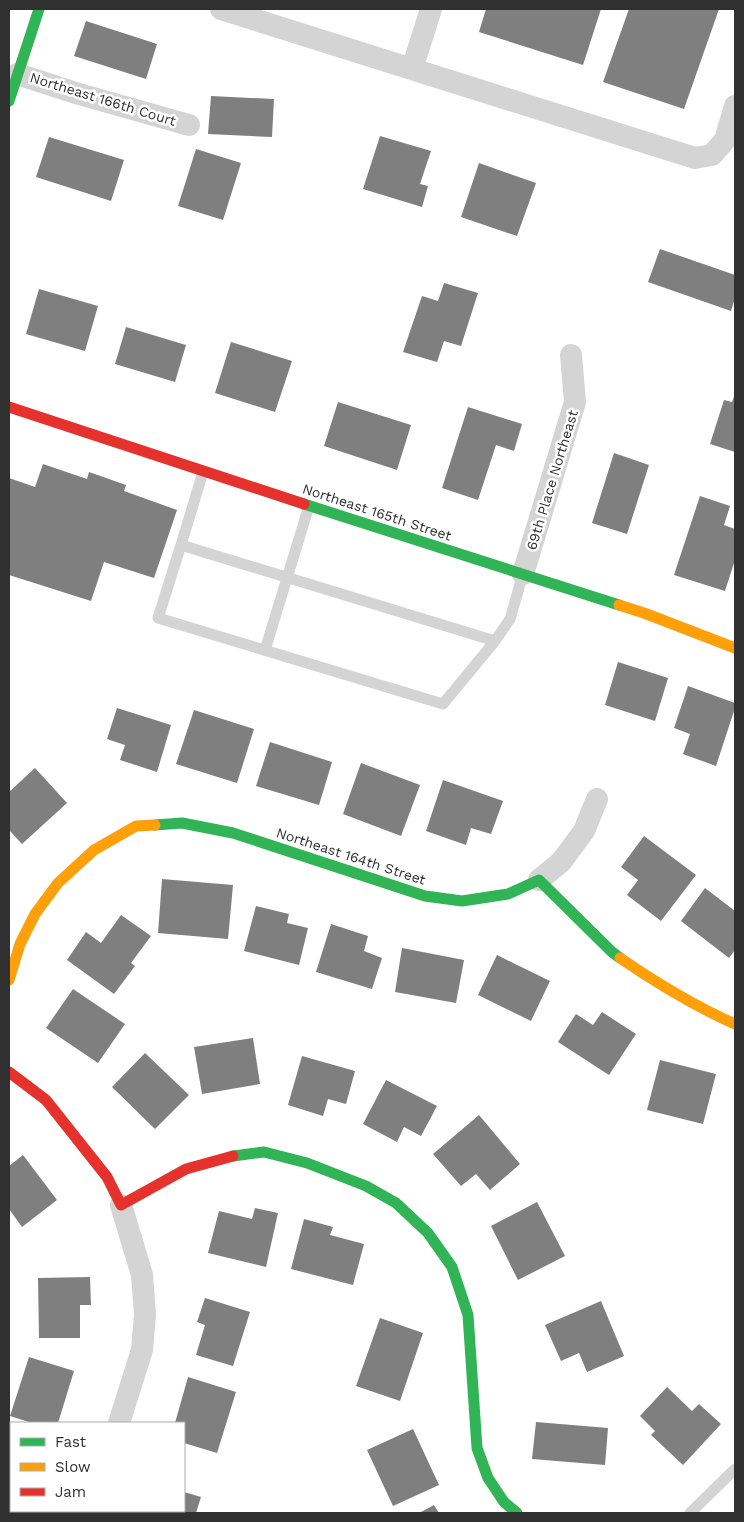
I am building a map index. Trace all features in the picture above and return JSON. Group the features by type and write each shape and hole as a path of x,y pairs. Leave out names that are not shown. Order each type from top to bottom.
{"street":[{"path":"9,101 39,9"},
{"path":"221,9 695,158 712,155 724,140 735,106"},
{"path":"412,69 431,9"},
{"name":"Northeast 166th Court","path":"17,74 189,125"},
{"name":"69th Place Northeast","path":"523,574 576,402 571,355"},
{"name":"Northeast 165th Street","path":"9,407 203,472 644,613 735,648"},
{"path":"597,799 584,831 561,862 539,880 612,952 660,985 705,1012 735,1024"},
{"name":"Northeast 164th Street","path":"9,980 20,944 35,914 58,883 94,850 136,826 182,823 232,832 425,896 462,901 508,894 539,880"},
{"path":"9,1072 46,1100 107,1177 121,1205 142,1275 145,1315 142,1350 119,1422"},
{"path":"121,1205 186,1169 232,1156 264,1152 307,1163 366,1186 396,1204 428,1233 452,1267 468,1315 477,1448 488,1478 504,1502 517,1513"}],"lane":[{"path":"203,472 158,618 443,704 495,641 510,618 523,574"},
{"path":"265,650 309,506"},
{"path":"181,546 495,641"},
{"path":"690,1513 735,1469"}],"building":[{"path":"486,9 601,9 583,65 479,32"},
{"path":"629,9 719,9 684,109 603,82"},
{"path":"86,21 157,44 146,79 74,56"},
{"path":"211,96 274,99 272,137 208,134"},
{"path":"380,136 431,151 420,184 428,186 422,207 363,189"},
{"path":"49,137 124,160 111,201 36,177"},
{"path":"196,149 241,163 223,220 178,206"},
{"path":"479,163 536,183 517,236 461,217"},
{"path":"660,249 735,275 735,298 731,311 648,282"},
{"path":"444,283 478,293 461,346 444,341 437,362 403,352 422,296 438,301"},
{"path":"39,289 98,306 85,351 26,334"},
{"path":"126,327 186,345 175,382 115,364"},
{"path":"231,342 292,361 275,412 215,393"},
{"path":"735,394 735,452 710,444 724,400 732,402"},
{"path":"338,402 411,425 397,470 324,446"},
{"path":"468,407 522,424 514,451 496,445 478,500 442,488"},
{"path":"614,453 649,465 627,534 592,523"},
{"path":"43,464 87,479 89,472 126,485 124,491 177,510 154,578 104,562 91,601 9,575 9,478 35,487"},
{"path":"700,496 730,506 724,525 735,529 735,560 725,591 674,575"},
{"path":"618,662 668,678 655,721 605,705"},
{"path":"688,686 735,703 716,766 683,754 690,734 674,728"},
{"path":"117,708 171,725 157,772 120,760 125,745 107,739"},
{"path":"194,710 254,729 237,783 176,764"},
{"path":"270,742 332,762 319,805 256,786"},
{"path":"361,763 420,785 401,836 343,814"},
{"path":"35,768 67,803 22,844 9,830 9,792"},
{"path":"443,780 503,801 491,834 471,828 466,845 426,831"},
{"path":"644,836 696,875 661,921 627,895 638,880 621,867"},
{"path":"162,879 233,885 228,939 158,933"},
{"path":"705,888 735,911 735,950 729,958 681,921"},
{"path":"256,906 289,914 287,923 308,928 299,965 244,951"},
{"path":"121,915 151,936 131,963 135,966 114,994 67,960 86,932 101,943"},
{"path":"331,924 368,936 364,951 382,958 372,989 316,972"},
{"path":"402,948 464,960 456,1003 395,992"},
{"path":"497,955 550,981 531,1021 478,995"},
{"path":"73,989 125,1024 98,1063 46,1028"},
{"path":"602,1012 636,1034 609,1075 558,1042 576,1014 593,1025"},
{"path":"253,1038 260,1084 202,1094 194,1047"},
{"path":"145,1053 189,1095 155,1129 112,1087"},
{"path":"302,1056 355,1071 346,1104 328,1099 323,1116 288,1105"},
{"path":"660,1060 716,1074 703,1124 647,1110"},
{"path":"386,1080 437,1106 421,1136 404,1127 397,1142 363,1124"},
{"path":"479,1115 520,1164 490,1190 476,1174 461,1186 433,1154"},
{"path":"23,1155 57,1200 22,1227 9,1209 9,1166"},
{"path":"537,1202 565,1256 518,1280 491,1226"},
{"path":"255,1208 278,1213 266,1267 208,1253 219,1211 252,1219"},
{"path":"304,1219 333,1227 330,1235 364,1244 353,1285 291,1269"},
{"path":"90,1277 91,1305 80,1305 80,1338 39,1338 38,1278"},
{"path":"205,1298 250,1312 233,1366 196,1355 205,1325 197,1322"},
{"path":"601,1301 624,1356 587,1372 579,1353 561,1361 545,1325"},
{"path":"380,1318 423,1333 400,1401 356,1386"},
{"path":"29,1357 74,1371 58,1422 29,1422 10,1416"},
{"path":"188,1377 236,1392 217,1453 185,1443 185,1422 175,1422"},
{"path":"667,1387 692,1411 699,1404 721,1424 683,1465 651,1435 655,1431 640,1416"},
{"path":"536,1422 608,1428 605,1465 532,1459"},
{"path":"413,1429 439,1485 393,1506 367,1450"},
{"path":"10,1449 10,1512 17,1513 9,1513"},
{"path":"185,1492 201,1497 196,1513 141,1513 185,1512"},
{"path":"434,1505 439,1513 419,1513"}],"traffic: fast":[{"path":"9,101 39,9"},
{"path":"304,504 619,605"},
{"path":"155,825 182,823 233,833 425,896 462,901 508,894 539,880 620,958"},
{"path":"233,1156 264,1152 307,1163 366,1186 396,1203 428,1233 452,1267 468,1315 477,1448 488,1478 504,1502 517,1513"}],"traffic: slow":[{"path":"619,605 735,648"},
{"path":"9,980 20,944 35,914 58,883 94,850 136,826 155,825"},
{"path":"620,958 676,994 735,1024"}],"traffic: jam":[{"path":"9,407 304,504"},
{"path":"9,1072 46,1100 107,1177 121,1205 186,1169 233,1156"}]}
